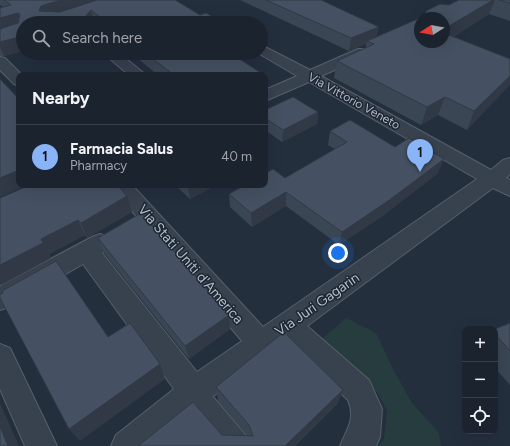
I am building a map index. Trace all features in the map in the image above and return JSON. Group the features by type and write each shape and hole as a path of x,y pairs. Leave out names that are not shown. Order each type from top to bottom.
{"street":[{"path":"268,95 379,45"},
{"name":"Via Vittorio Veneto","path":"268,53 310,77 504,177"},
{"path":"119,60 134,72"},
{"path":"0,61 16,78"},
{"name":"Via Juri Gagarin","path":"127,446 194,392 261,344 504,177"},
{"name":"Via Stati Uniti d'America","path":"123,188 148,214 261,344"},
{"path":"0,299 87,251 148,214"},
{"path":"87,251 194,392 240,446"},
{"path":"287,326 359,390 367,409 364,437 356,446"},
{"path":"0,357 41,446"}],"green space":[{"path":"346,318 376,333 394,371 412,403 439,433 441,446 378,446 384,439 387,411 378,393 322,339"}],"building":[{"path":"4,0 61,0 41,6 39,11 60,12 97,0 175,0 200,15 206,13 211,16 98,16 91,10 86,16 20,16 20,14 18,13 0,18 0,8 11,5"},
{"path":"266,0 321,0 379,27 351,38"},
{"path":"459,0 493,0 450,25 450,12 426,12 440,4 449,5"},
{"path":"499,0 510,0 510,3"},
{"path":"414,21 414,48 450,48 450,35 510,59 510,76 474,111 445,97 427,107 337,61 374,44 367,41"},
{"path":"16,24 16,38 0,42 0,29"},
{"path":"154,60 241,60 259,72 170,72"},
{"path":"0,79 16,96 16,171 0,178"},
{"path":"293,97 318,112 283,130 268,120 268,109"},
{"path":"350,120 395,147 409,138 444,159 388,201 342,232 286,192 251,213 229,194 240,188 268,188 268,172 273,169 285,178 347,142 330,131"},
{"path":"23,188 120,188 127,196 81,223 78,220 41,239 43,243 0,265 0,198"},
{"path":"141,213 229,315 185,346 98,238"},
{"path":"56,261 108,337 130,323 160,364 69,429 0,298 0,294 3,293 2,291"},
{"path":"510,323 510,351 498,337 498,328"},
{"path":"284,332 343,390 285,446 138,446 193,402 222,435 253,436 249,425 216,387"},
{"path":"0,426 8,446 0,446"}],"place":[{"name":"Farmacia Salus","path":"420,172"}]}
